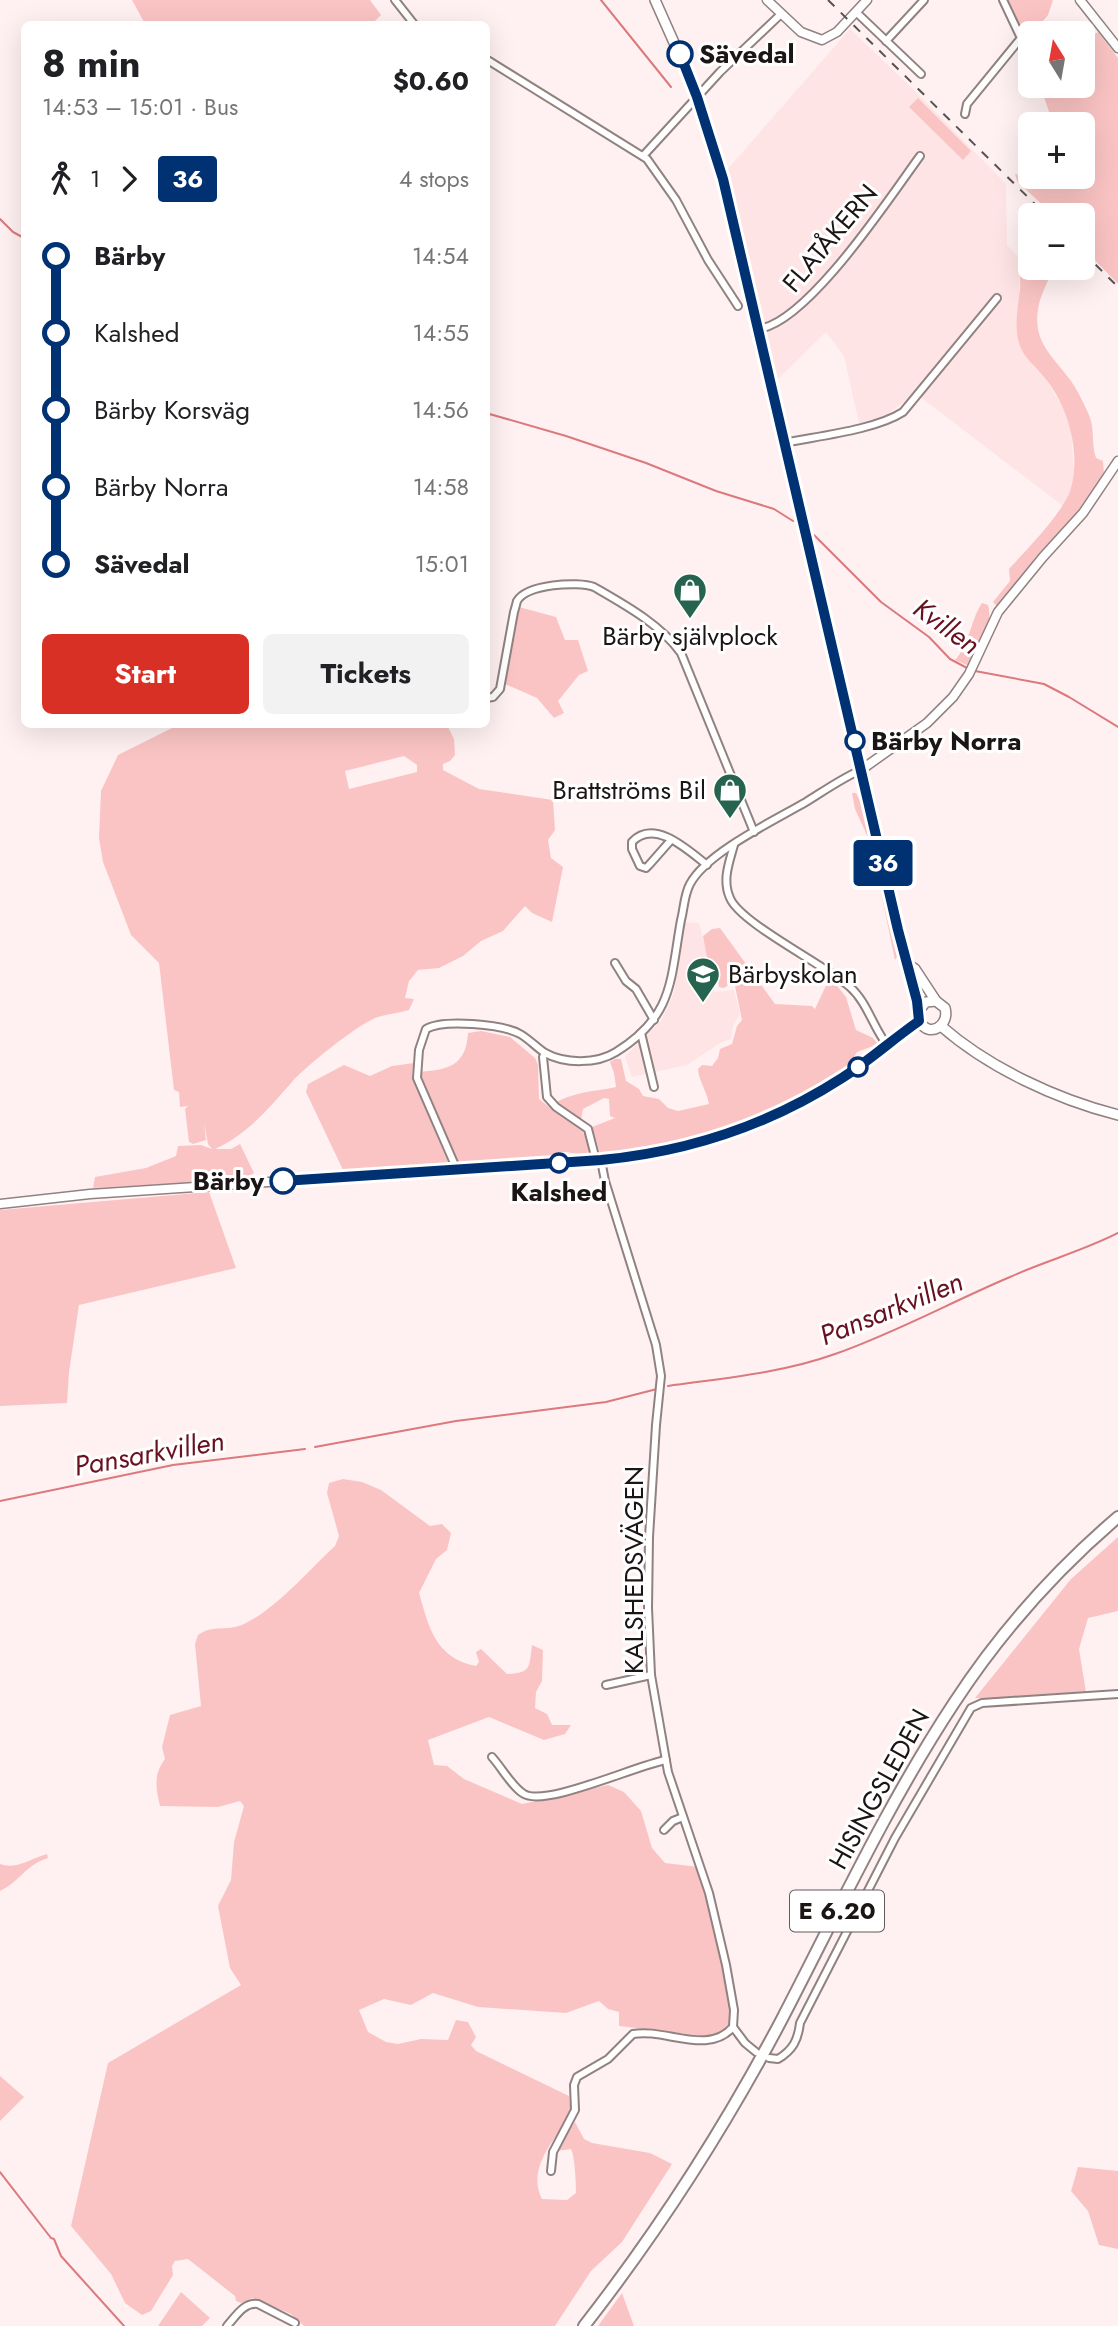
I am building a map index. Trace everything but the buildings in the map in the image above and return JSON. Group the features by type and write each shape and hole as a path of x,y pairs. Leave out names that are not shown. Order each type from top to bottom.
{"highway":[{"name":"HISINGSLEDEN","path":"584,2326 651,2235 719,2130 776,2029 888,1814 954,1703 1027,1608 1118,1517"}],"main road":[{"path":"655,0 697,97 723,179 898,930 909,965 919,1021 930,1029 941,1026 946,1012 942,1004 936,1001 915,969 909,965"},
{"path":"919,1010 926,1002 936,1001"},
{"path":"941,1026 986,1058 1039,1086 1118,1115"}],"street":[{"path":"395,0 412,21"},
{"path":"767,0 801,32 822,40 837,32 864,1"},
{"path":"886,41 924,0"},
{"path":"965,114 967,104 1021,39 1003,0"},
{"path":"1080,0 1118,48"},
{"path":"856,12 921,74"},
{"path":"643,156 697,97 781,15"},
{"path":"490,61 643,156 670,190 708,260 738,306"},
{"name":"FLATÅKERN","path":"758,329 778,321 813,295 920,156"},
{"path":"784,443 872,425 892,419 903,412 997,298"},
{"path":"457,1170 417,1078 419,1050 426,1029 450,1025 490,1026 522,1035 555,1058 603,1059 620,1050 641,1033 664,1005 687,891 695,876 734,845 861,770 934,717 963,684 978,658 998,612 1086,509 1118,461"},
{"path":"490,697 500,689 517,601 529,591 564,584 594,587 653,625 673,642 681,653 754,832"},
{"path":"671,840 649,866 640,866 631,846 634,839 649,833 671,840 685,847 706,865"},
{"path":"734,845 726,876 734,905 775,937 848,985 867,1009 887,1045"},
{"path":"615,962 626,981 636,989 654,1020"},
{"path":"0,1204 90,1194 599,1160 670,1150 744,1128 822,1091 858,1068 919,1021"},
{"path":"641,1033 654,1087"},
{"name":"KALSHEDSVÄGEN","path":"545,1053 543,1057 547,1097 556,1107 588,1129 656,1345 661,1376 649,1536 651,1675 666,1760 709,1893 732,2000 733,2026"},
{"path":"606,1685 651,1675"},
{"path":"769,2058 778,2059 787,2054 795,2044 800,2023 895,1839 971,1708 982,1703 1118,1694"},
{"path":"492,1757 520,1791 533,1798 611,1779 666,1760"},
{"path":"664,1830 683,1816"},
{"path":"551,2171 550,2163 555,2146 575,2110 574,2085 579,2074 608,2059 633,2034 708,2040 723,2036 733,2026 748,2047 756,2052"},
{"path":"227,2326 245,2305 252,2303 295,2323"}],"shaded area":[{"path":"132,0 370,0 381,15 375,21 143,21"},
{"path":"1007,0 1053,0 1043,21 1018,23"},
{"path":"850,29 911,87 1006,184 1007,245 1017,255 1020,280 1018,332 1034,367 1045,378 1064,409 1071,430 1074,473 1071,491 1063,506 915,393 887,415 859,423 844,356 826,332 777,380 726,171"},
{"path":"1098,32 1118,58 1118,284 1095,260 1095,203 1040,203 1025,189 1095,189 1095,112 1049,112 1045,98 1096,98"},
{"path":"918,98 971,151 963,160 909,107"},
{"path":"1020,280 1048,280 1037,317 1040,338 1074,385 1085,406 1091,420 1096,458 1103,461 1104,474 1085,505 997,606 993,602 1010,581 1009,569 1061,508 1071,488 1074,474 1073,444 1066,415 1052,388 1023,353 1019,343 1017,316"},
{"path":"982,603 988,605 989,620 969,666 955,660 964,647"},
{"path":"519,607 556,617 565,640 578,640 588,671 579,675 558,701 564,713 554,718 537,698 505,684"},
{"path":"172,728 448,728 454,739 455,755 443,764 443,770 479,789 553,800 555,830 548,840 551,858 563,867 552,922 532,913 525,906 503,931 481,941 463,956 439,968 418,970 409,981 405,998 414,999 409,1010 378,1017 346,1036 299,1075 247,1129 215,1149 231,1149 240,1144 254,1173 249,1176 187,1183 93,1188 95,1177 146,1168 176,1156 178,1146 201,1145 212,1149 208,1144 204,1123 206,1140 193,1144 189,1142 185,1109 188,1106 180,1107 179,1092 174,1090 159,963 131,935 103,862 99,838 101,791 118,755","holes":["404,756 417,765 417,772 349,789 345,771"]},
{"path":"852,793 856,793 868,816 892,920 898,955 895,960 871,844 855,809"},
{"name":"Bärbyskolan","path":"684,922 699,923 706,950 705,975 715,992 734,990 740,1014 733,1026 731,1039 720,1043 687,1065 632,1077 625,1056 661,1021 674,993"},
{"path":"720,928 775,1004 812,1006 815,1009 830,977 846,997 856,1030 873,1038 876,1045 857,1052 847,1070 794,1102 714,1134 658,1148 601,1156 592,1127 615,1118 610,1116 609,1099 604,1098 583,1109 581,1120 586,1132 581,1133 587,1134 594,1152 592,1156 561,1152 551,1158 459,1166 420,1083 418,1072 438,1070 454,1064 464,1053 468,1033 481,1031 510,1037 535,1058 538,1065 539,1099 549,1107 573,1095 616,1087 610,1062 615,1059 621,1059 626,1081 639,1089 643,1096 659,1099 668,1108 678,1111 709,1104 698,1069 702,1065 712,1066 720,1049 732,1044 737,1026 742,1020 735,986 732,983 724,988 719,987 717,975 707,973 703,936 712,929"},
{"path":"414,1063 414,1082 450,1167 344,1172 306,1092 308,1084 344,1065 370,1076 392,1066"},
{"path":"209,1192 236,1268 79,1305 67,1403 0,1406 0,1210"},
{"path":"343,1479 362,1482 381,1490 430,1526 442,1524 451,1533 447,1550 436,1559 419,1593 426,1618 436,1639 451,1656 476,1666 479,1662 476,1652 481,1649 507,1674 521,1672 528,1667 532,1645 543,1650 542,1681 536,1692 535,1708 547,1714 552,1725 571,1725 565,1734 544,1740 489,1717 428,1740 434,1765 447,1766 464,1779 522,1804 608,1785 624,1792 641,1811 652,1848 665,1863 699,1867 734,2015 729,2028 713,2037 619,2026 619,2012 608,2009 599,2001 566,2013 478,2007 433,1993 411,2005 384,1999 359,2010 368,2032 386,2042 398,2044 421,2039 448,2040 456,2020 468,2022 476,2037 471,2045 476,2051 569,2096 571,2114 544,2155 540,2166 538,2188 542,2199 567,2200 576,2193 571,2149 556,2151 575,2122 584,2139 592,2143 650,2153 672,2164 622,2242 591,2271 555,2326 304,2326 291,2314 252,2298 241,2303 236,2301 235,2296 188,2259 175,2261 172,2266 173,2275 151,2311 142,2315 125,2303 111,2274 71,2226 108,2063 241,1985 230,1968 218,1906 231,1880 234,1842 244,1806 240,1801 218,1807 160,1806 157,1787 157,1776 165,1759 162,1747 170,1715 201,1706 195,1644 198,1635 209,1630 238,1626 256,1617 280,1599 335,1546 339,1536 327,1493 329,1483"},
{"path":"1118,1537 1118,1611 1088,1618 1079,1649 1086,1692 1002,1699 975,1698 1071,1579"},
{"path":"47,1854 48,1858 34,1865 0,1891 0,1864 19,1865"},
{"path":"0,2076 24,2097 0,2121"},
{"path":"1078,2167 1118,2171 1118,2249 1099,2245 1088,2211 1071,2191"},
{"path":"181,2292 210,2318 202,2326 158,2326"},
{"path":"622,2293 634,2326 598,2326"}],"waterway":[{"path":"601,0 671,87"},
{"name":"Kvillen","path":"0,219 21,236"},
{"name":"Kvillen","path":"490,414 646,463 716,491 774,509 793,521"},
{"name":"Kvillen","path":"814,535 881,602 929,637 950,659 969,669"},
{"name":"Kvillen","path":"975,671 1044,684 1118,727"},
{"name":"Pansarkvillen","path":"668,1386 815,1361 879,1337 1023,1271 1118,1233"},
{"name":"Pansarkvillen","path":"315,1447 456,1421 606,1402 657,1389"},
{"name":"Pansarkvillen","path":"0,1501 173,1465 305,1449"},
{"path":"0,2172 54,2239 61,2256 124,2326"}],"railway":[{"path":"828,0 1034,203"},
{"path":"1095,264 1118,287"}],"bus line":[{"name":"36","path":"283,1181 601,1160 650,1154 691,1145 744,1128 808,1098 858,1068 919,1021 909,965 898,930 723,179 680,54"}],"place":[{"name":"Sävedal","path":"680,54"},
{"name":"Bärby självplock","path":"690,620"},
{"name":"Bärby Norra","path":"855,741"},
{"name":"Brattströms Bil","path":"730,820"},
{"name":"Bärbyskolan","path":"703,1004"},
{"name":"Kalshed","path":"559,1163"},
{"name":"Bärby","path":"283,1181"}]}
